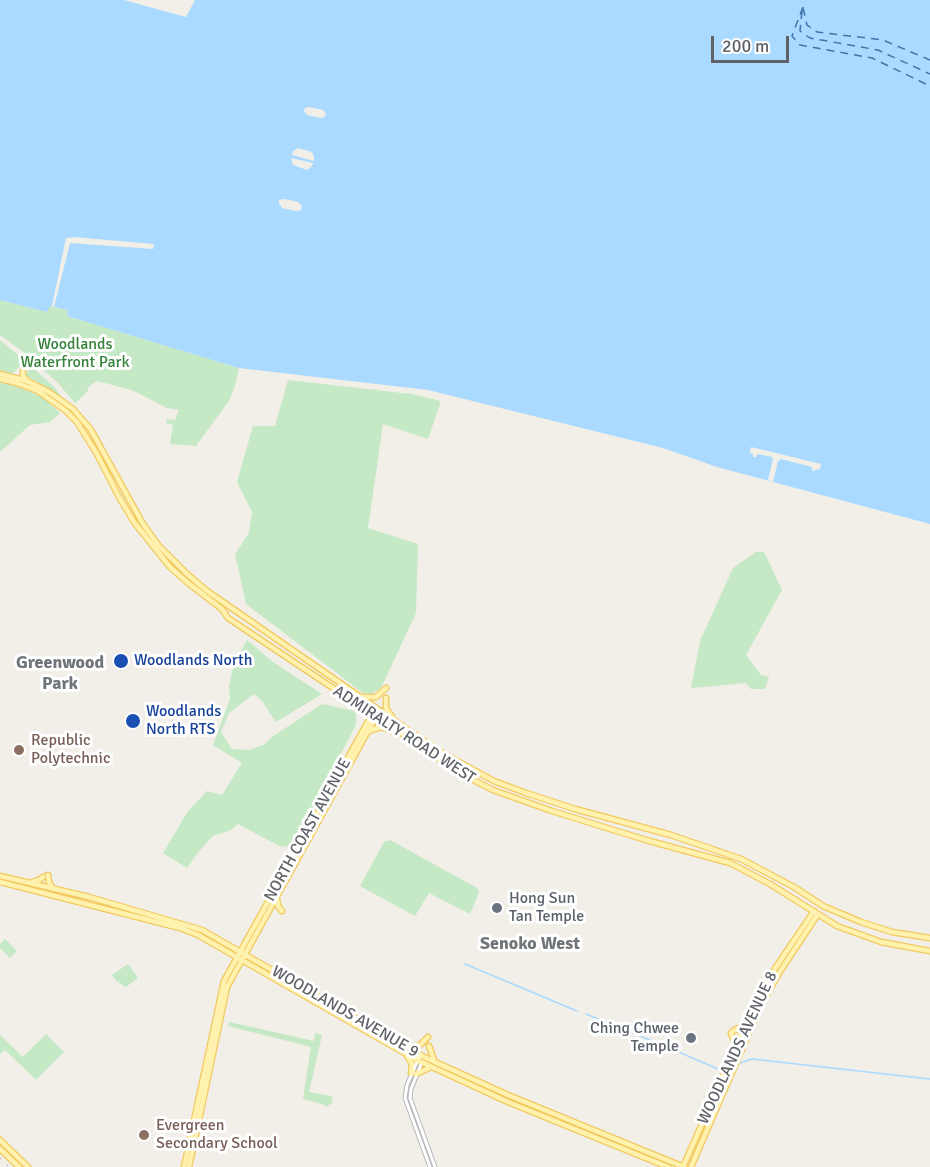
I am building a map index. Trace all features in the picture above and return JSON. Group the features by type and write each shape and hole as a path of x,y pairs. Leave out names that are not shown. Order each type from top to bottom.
{"main road":[{"path":"23,371 23,376 27,381"},
{"path":"0,376 14,379"},
{"name":"ADMIRALTY ROAD WEST","path":"14,379 27,381 49,392 73,409 91,430 100,453"},
{"name":"ADMIRALTY ROAD WEST","path":"14,379 66,411 107,461 143,524 165,552 207,591 394,722 465,767 494,781 557,804 671,835 741,859 774,875 821,905 882,930 930,938"},
{"path":"100,453 98,460 107,461"},
{"name":"ADMIRALTY ROAD WEST","path":"98,460 126,511 170,567 222,609 228,618 462,774 493,790 556,812 730,863 801,902 831,922 880,942 930,951"},
{"path":"267,632 276,641 274,646 270,646"},
{"path":"282,654 278,648 282,644 286,645"},
{"path":"358,696 376,697 386,688"},
{"path":"386,698 386,708 394,722"},
{"path":"358,706 366,717 366,725"},
{"name":"NORTH COAST AVENUE","path":"250,940 267,916 344,778 377,710"},
{"name":"NORTH COAST AVENUE","path":"234,968 366,725 374,717"},
{"path":"368,731 381,728 398,733"},
{"path":"556,812 560,808 557,804"},
{"path":"574,817 572,813 575,809"},
{"name":"WOODLANDS AVENUE 9","path":"0,876 89,897 190,926 231,945 241,955"},
{"path":"21,881 34,882 45,876 53,889"},
{"name":"WOODLANDS AVENUE 9","path":"0,882 180,928 198,935 241,955 421,1058 436,1062 668,1165"},
{"path":"267,916 274,912 281,912 277,896"},
{"path":"88,905 84,900 89,897"},
{"path":"801,902 807,912 808,924 831,922"},
{"name":"WOODLANDS AVENUE 8","path":"684,1167 735,1047 743,1037 745,1025 776,967 821,905"},
{"path":"126,907 130,911 127,915"},
{"name":"WOODLANDS AVENUE 8","path":"691,1167 743,1037 808,924"},
{"path":"184,1167 221,990 234,968 256,964 250,940 240,945 231,945"},
{"path":"189,1167 227,987 234,968 231,957 225,949"},
{"path":"735,1047 732,1032 745,1025"},
{"path":"428,1037 419,1046 403,1049 411,1061 414,1074 431,1067"},
{"path":"429,1046 436,1062"},
{"name":"WOODLANDS AVENUE 9","path":"421,1058 431,1067 508,1102 668,1165 684,1167"},
{"path":"0,1140 28,1167"},
{"path":"0,1149 19,1167"},
{"path":"668,1165 683,1159 689,1153"},
{"path":"695,1157 698,1167"}],"street":[{"path":"421,1058 405,1098 430,1167"},
{"path":"414,1074 410,1098 435,1167"}],"green space":[{"name":"Woodlands Waterfront Park","path":"0,300 47,312 49,306 68,310 67,316 239,368 229,401 196,446 170,444 173,425 166,423 167,419 175,420 179,410 167,408 132,390 97,381 89,386 87,392 75,403 58,383 26,354 0,335"},
{"path":"0,340 23,359 23,363 12,374 0,373"},
{"path":"32,367 54,387 62,397 25,375"},
{"path":"288,380 411,394 441,401 428,439 383,424 368,528 418,544 416,613 381,688 371,694 363,693 246,604 235,554 249,533 252,512 237,482 253,426 275,426"},
{"path":"0,382 11,384 42,397 60,413 50,422 30,425 0,452"},
{"path":"756,552 764,552 782,590 746,655 761,675 769,677 765,689 751,689 746,683 691,688 700,641 733,568"},
{"path":"247,640 273,662 322,694 276,722 262,701 254,694 229,713 221,732 232,749 249,750 265,744 322,704 354,711 356,725 292,847 279,846 238,824 231,830 213,836 187,868 163,853 188,811 207,791 222,795 242,763 213,745 230,699 229,686 234,663"},
{"path":"390,840 477,888 479,892 470,914 429,893 415,916 360,886 384,842"},
{"path":"5,939 17,951 10,958 0,948 0,944"},
{"path":"128,964 138,978 126,987 118,982 122,979 117,982 112,975"},
{"path":"229,1022 314,1041 315,1033 322,1035 309,1092 332,1096 332,1103 326,1107 303,1099 311,1047 228,1026"},
{"path":"46,1034 64,1052 36,1080 5,1050 0,1054 0,1035 23,1057"}],"water":[{"path":"0,0 124,0 186,17 195,0 930,0 930,524 717,467 663,448 428,390 239,368 67,316 68,310 50,306 47,312 0,300","holes":["305,108 323,110 325,117 307,115","298,148 312,152 314,161 292,155 293,151","291,158 313,163 307,170 293,165","279,200 298,202 302,206 301,210 282,208"]}],"pier":[{"path":"66,238 154,244 153,249 70,243 54,307 52,306"},
{"path":"751,447 821,464 820,469 812,471 812,467 781,459 778,461 773,482 768,480 772,457 758,454 753,457 750,453"}],"waterway":[{"path":"465,964 577,1011"},
{"path":"586,1014 664,1046"},
{"path":"674,1050 718,1069"},
{"path":"740,1063 752,1059 930,1079"}],"ferry route":[{"path":"803,7 792,36 800,45 872,58 930,86"},
{"path":"803,8 807,25 817,32 883,40 930,60"},
{"path":"802,11 800,31 810,38 878,50 930,74"}],"railway":[{"path":"0,1158 9,1167"}],"place":[{"name":"Woodlands North","path":"121,661"},
{"name":"Woodlands North RTS","path":"133,721"},
{"name":"Republic Polytechnic","path":"19,750"},
{"name":"Hong Sun Tan Temple","path":"497,908"},
{"name":"Ching Chwee Temple","path":"691,1038"},
{"name":"Evergreen Secondary School","path":"144,1135"}],"district":[{"name":"Greenwood Park","path":"60,673"},
{"name":"Senoko West","path":"530,944"}]}
